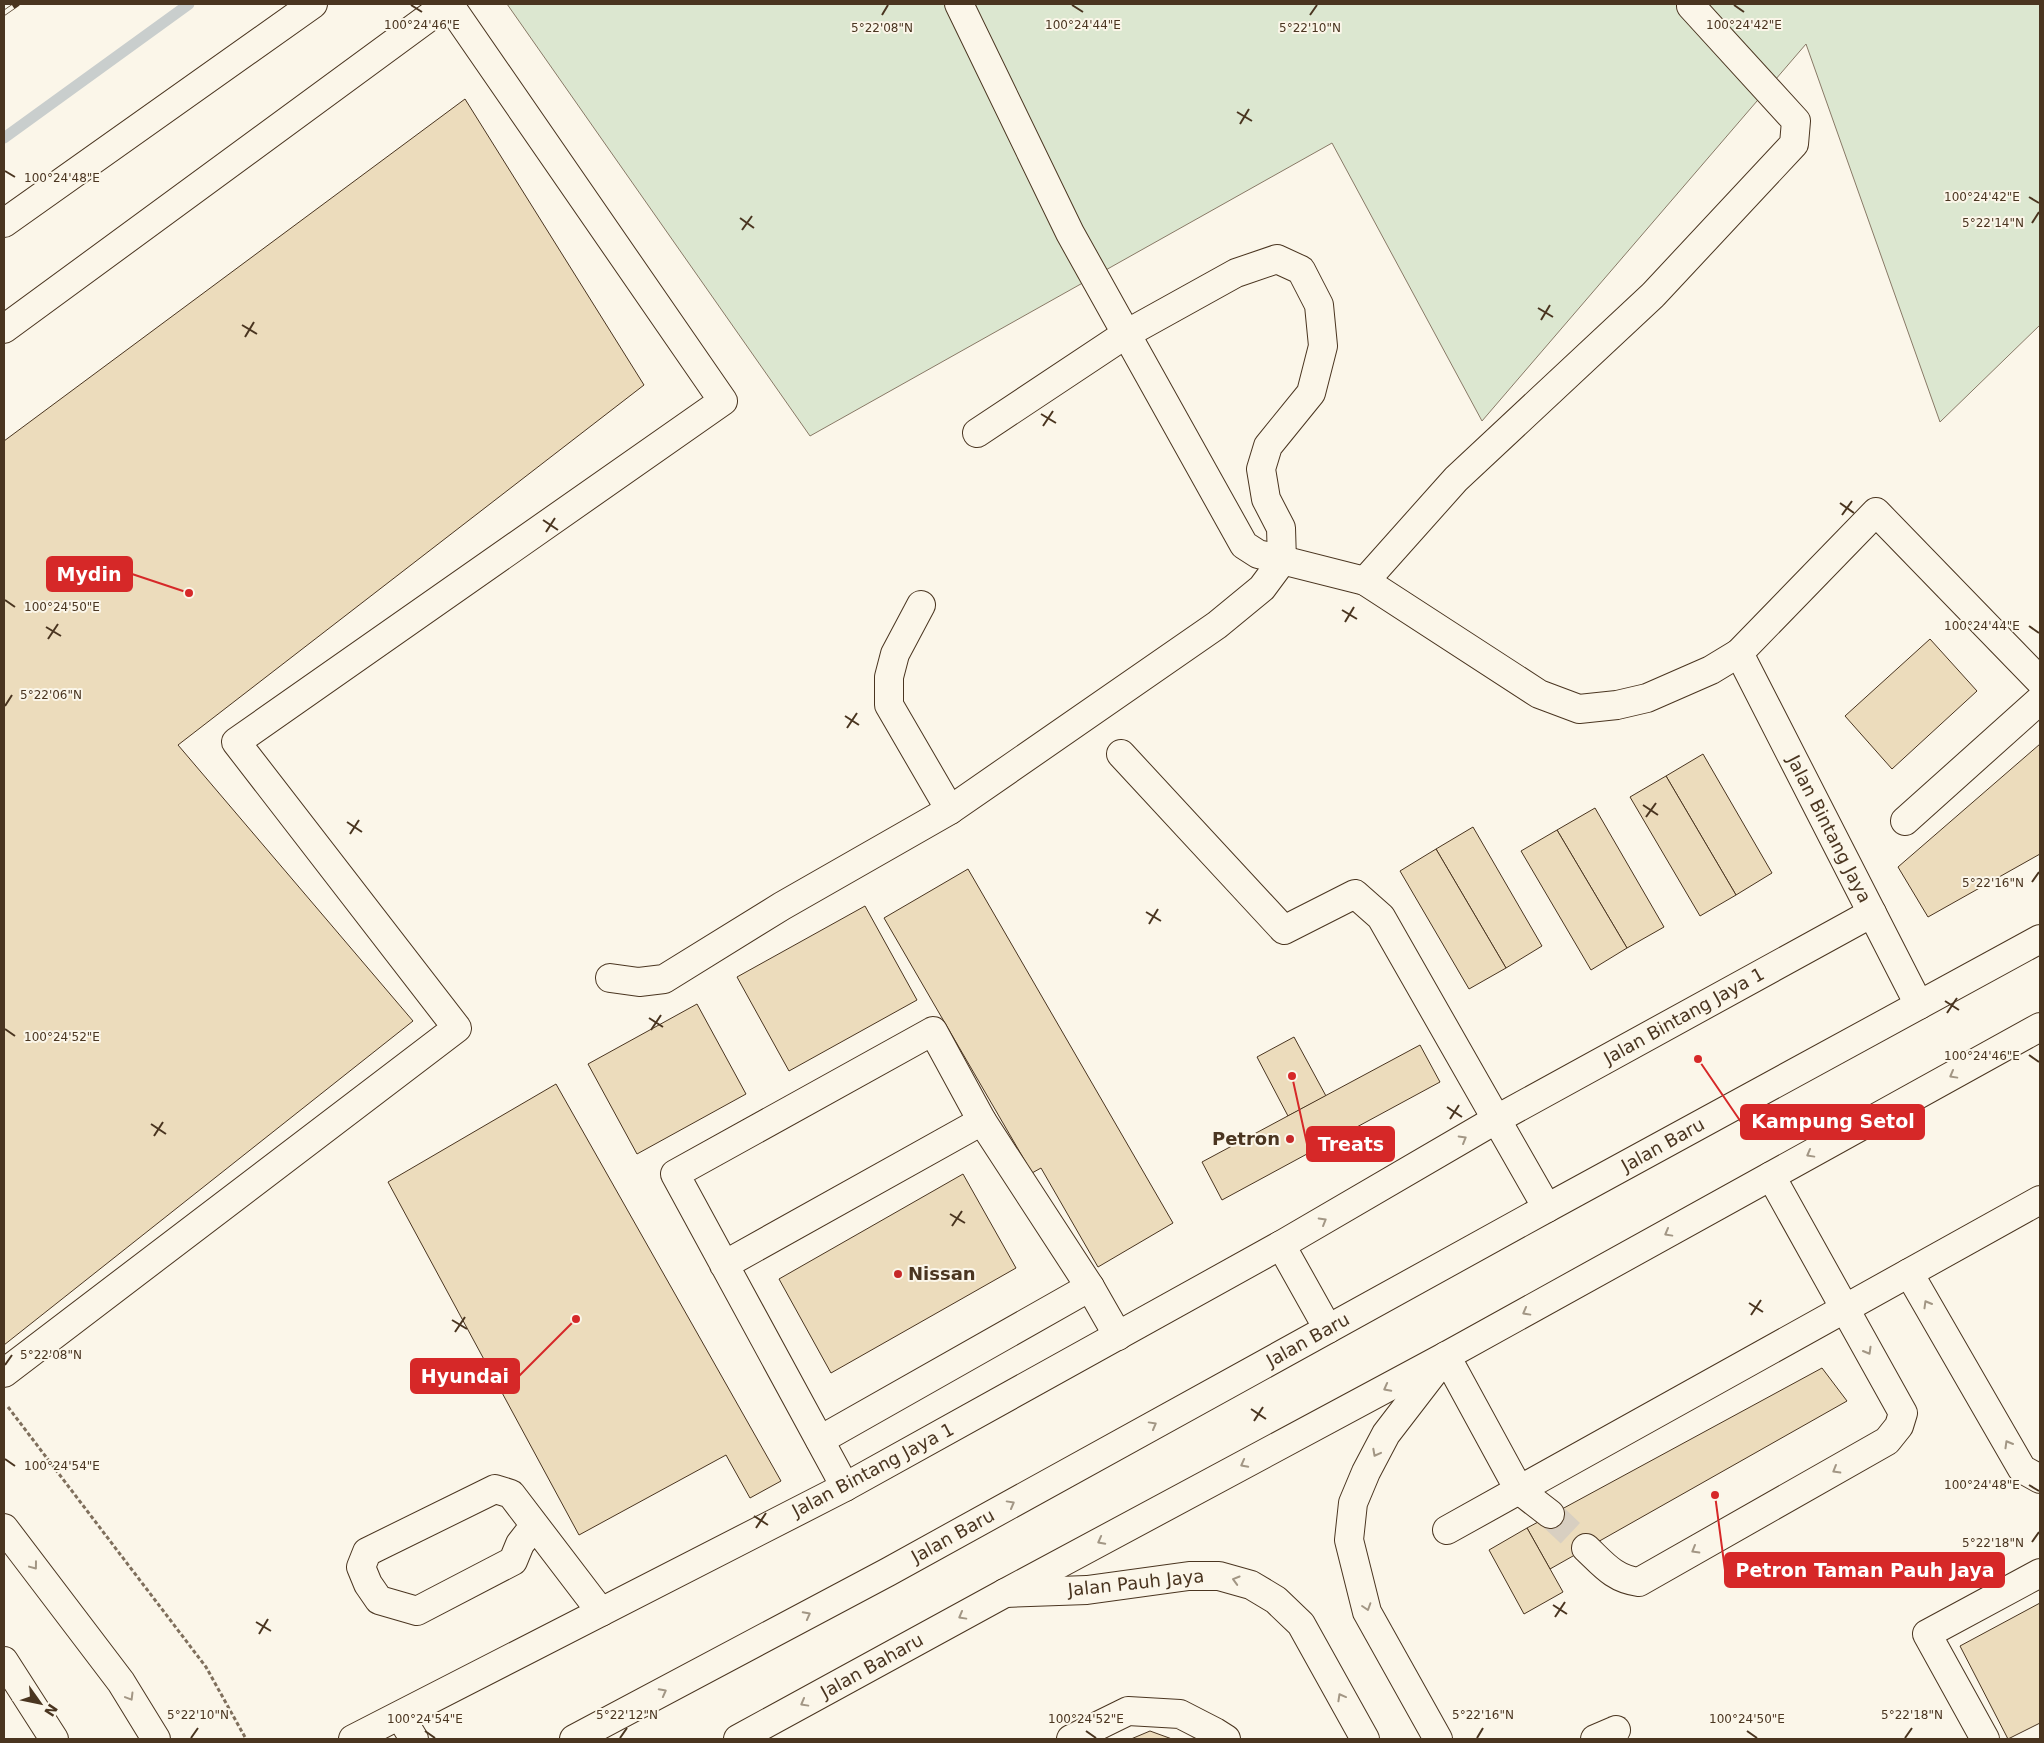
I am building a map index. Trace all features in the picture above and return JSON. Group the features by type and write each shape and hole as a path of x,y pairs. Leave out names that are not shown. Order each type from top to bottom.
{"main road":[{"path":"4,223 313,4"},
{"path":"4,329 448,4 723,401 236,742 457,1028 4,1373"},
{"path":"959,4 1070,233 1244,545 1258,554 1365,581 1539,694 1579,709 1617,705 1646,698 1711,670 1739,653 1876,512 2040,681"},
{"path":"1365,581 1456,479 1653,295 1794,144 1796,121 1691,6"},
{"path":"610,978 639,982 664,979 782,906 950,810 1217,625 1262,588 1282,561 1281,528 1266,499 1261,469 1268,446 1310,393 1323,346 1319,306 1302,270 1278,259 1236,274 1126,334 977,433"},
{"path":"921,605 895,654 889,677 888,706 950,810"},
{"name":"Jalan Bintang Jaya","path":"1739,653 1919,1005"},
{"path":"1905,821 2040,700"},
{"path":"1121,754 1284,930 1355,894 1381,917 1547,1208"},
{"name":"Jalan Bintang Jaya 1","path":"353,1739 846,1487 1281,1245 1497,1119 1872,913"},
{"name":"Jalan Baru","path":"574,1739 888,1572 1547,1208 2040,939"},
{"path":"1005,1593 1446,1356 2040,1026"},
{"path":"846,1487 674,1174 683,1169 932,1031 982,1121 1090,1287 1118,1336"},
{"path":"724,1265 982,1121"},
{"path":"1586,1548 1608,1569 1624,1580 1639,1582 1887,1441 1899,1426 1903,1413 1771,1176"},
{"path":"1448,1530 2040,1200"},
{"path":"1281,1245 1328,1329"},
{"path":"1909,1273 2022,1469 2040,1479"},
{"path":"820,1440 1090,1287"},
{"path":"1446,1356 1519,1490 1550,1514"},
{"path":"1438,1739 1367,1612 1349,1540 1353,1503 1386,1434 1446,1356"},
{"path":"534,1526 520,1544 513,1561 417,1611 378,1600 368,1584 361,1567 367,1552 495,1489 511,1494 601,1612"},
{"path":"4,1528 121,1682 156,1739"},
{"path":"1986,1739 1927,1634 2040,1573"},
{"name":"Jalan Pauh Jaya","path":"1005,1593 1087,1590 1190,1576 1220,1576 1251,1585 1276,1600 1301,1624 1364,1739"},
{"name":"Jalan Baharu","path":"738,1739 1005,1593"},
{"path":"4,1661 54,1739"},
{"path":"1071,1739 1128,1711 1180,1714 1226,1739"},
{"path":"400,1716 414,1739"}],"path":[{"path":"4,1401 206,1667 246,1739"}],"green space":[{"path":"507,4 2040,4 2040,325 1940,422 1806,44 1482,421 1332,143 810,436"}],"building":[{"path":"465,99 644,385 178,745 413,1021 4,1345 4,441"},
{"path":"1930,639 1977,691 1892,769 1845,716"},
{"path":"2040,744 2040,854 1928,917 1898,867"},
{"path":"1703,754 1772,873 1736,895 1666,776"},
{"path":"1666,776 1736,895 1700,916 1630,797"},
{"path":"1595,808 1664,927 1627,948 1557,830"},
{"path":"1473,827 1542,946 1506,968 1436,849"},
{"path":"1557,830 1627,948 1591,970 1521,851"},
{"path":"1436,849 1506,968 1469,989 1400,871"},
{"path":"968,869 1173,1223 1098,1267 1041,1168 1032,1173 884,918"},
{"path":"865,906 917,1000 789,1071 737,977"},
{"path":"697,1004 746,1094 637,1154 588,1064"},
{"path":"1294,1037 1326,1096 1288,1116 1257,1057"},
{"name":"Petron","path":"1420,1045 1440,1082 1222,1200 1202,1162"},
{"path":"556,1084 781,1481 750,1498 726,1455 579,1535 388,1182"},
{"name":"Nissan","path":"963,1174 1016,1268 831,1373 779,1279"},
{"path":"1822,1368 1847,1401 1550,1569 1527,1528"},
{"path":"1527,1528 1563,1592 1524,1614 1489,1550"},
{"path":"2040,1603 2040,1723 2008,1739 1960,1646"},
{"path":"1150,1731 1172,1739 1131,1739"}],"waterway":[{"path":"4,138 189,4"}],"tunnel":[{"path":"1550,1514 1586,1548"}],"railway":[{"path":"4,13 17,4"}],"place":[{"name":"Mydin","path":"189,593"},
{"name":"Kampung Setol","path":"1698,1059"},
{"name":"Treats","path":"1292,1076"},
{"name":"Petron","path":"1290,1139"},
{"name":"Nissan","path":"898,1274"},
{"name":"Hyundai","path":"576,1319"},
{"name":"Petron Taman Pauh Jaya","path":"1715,1495"}]}
